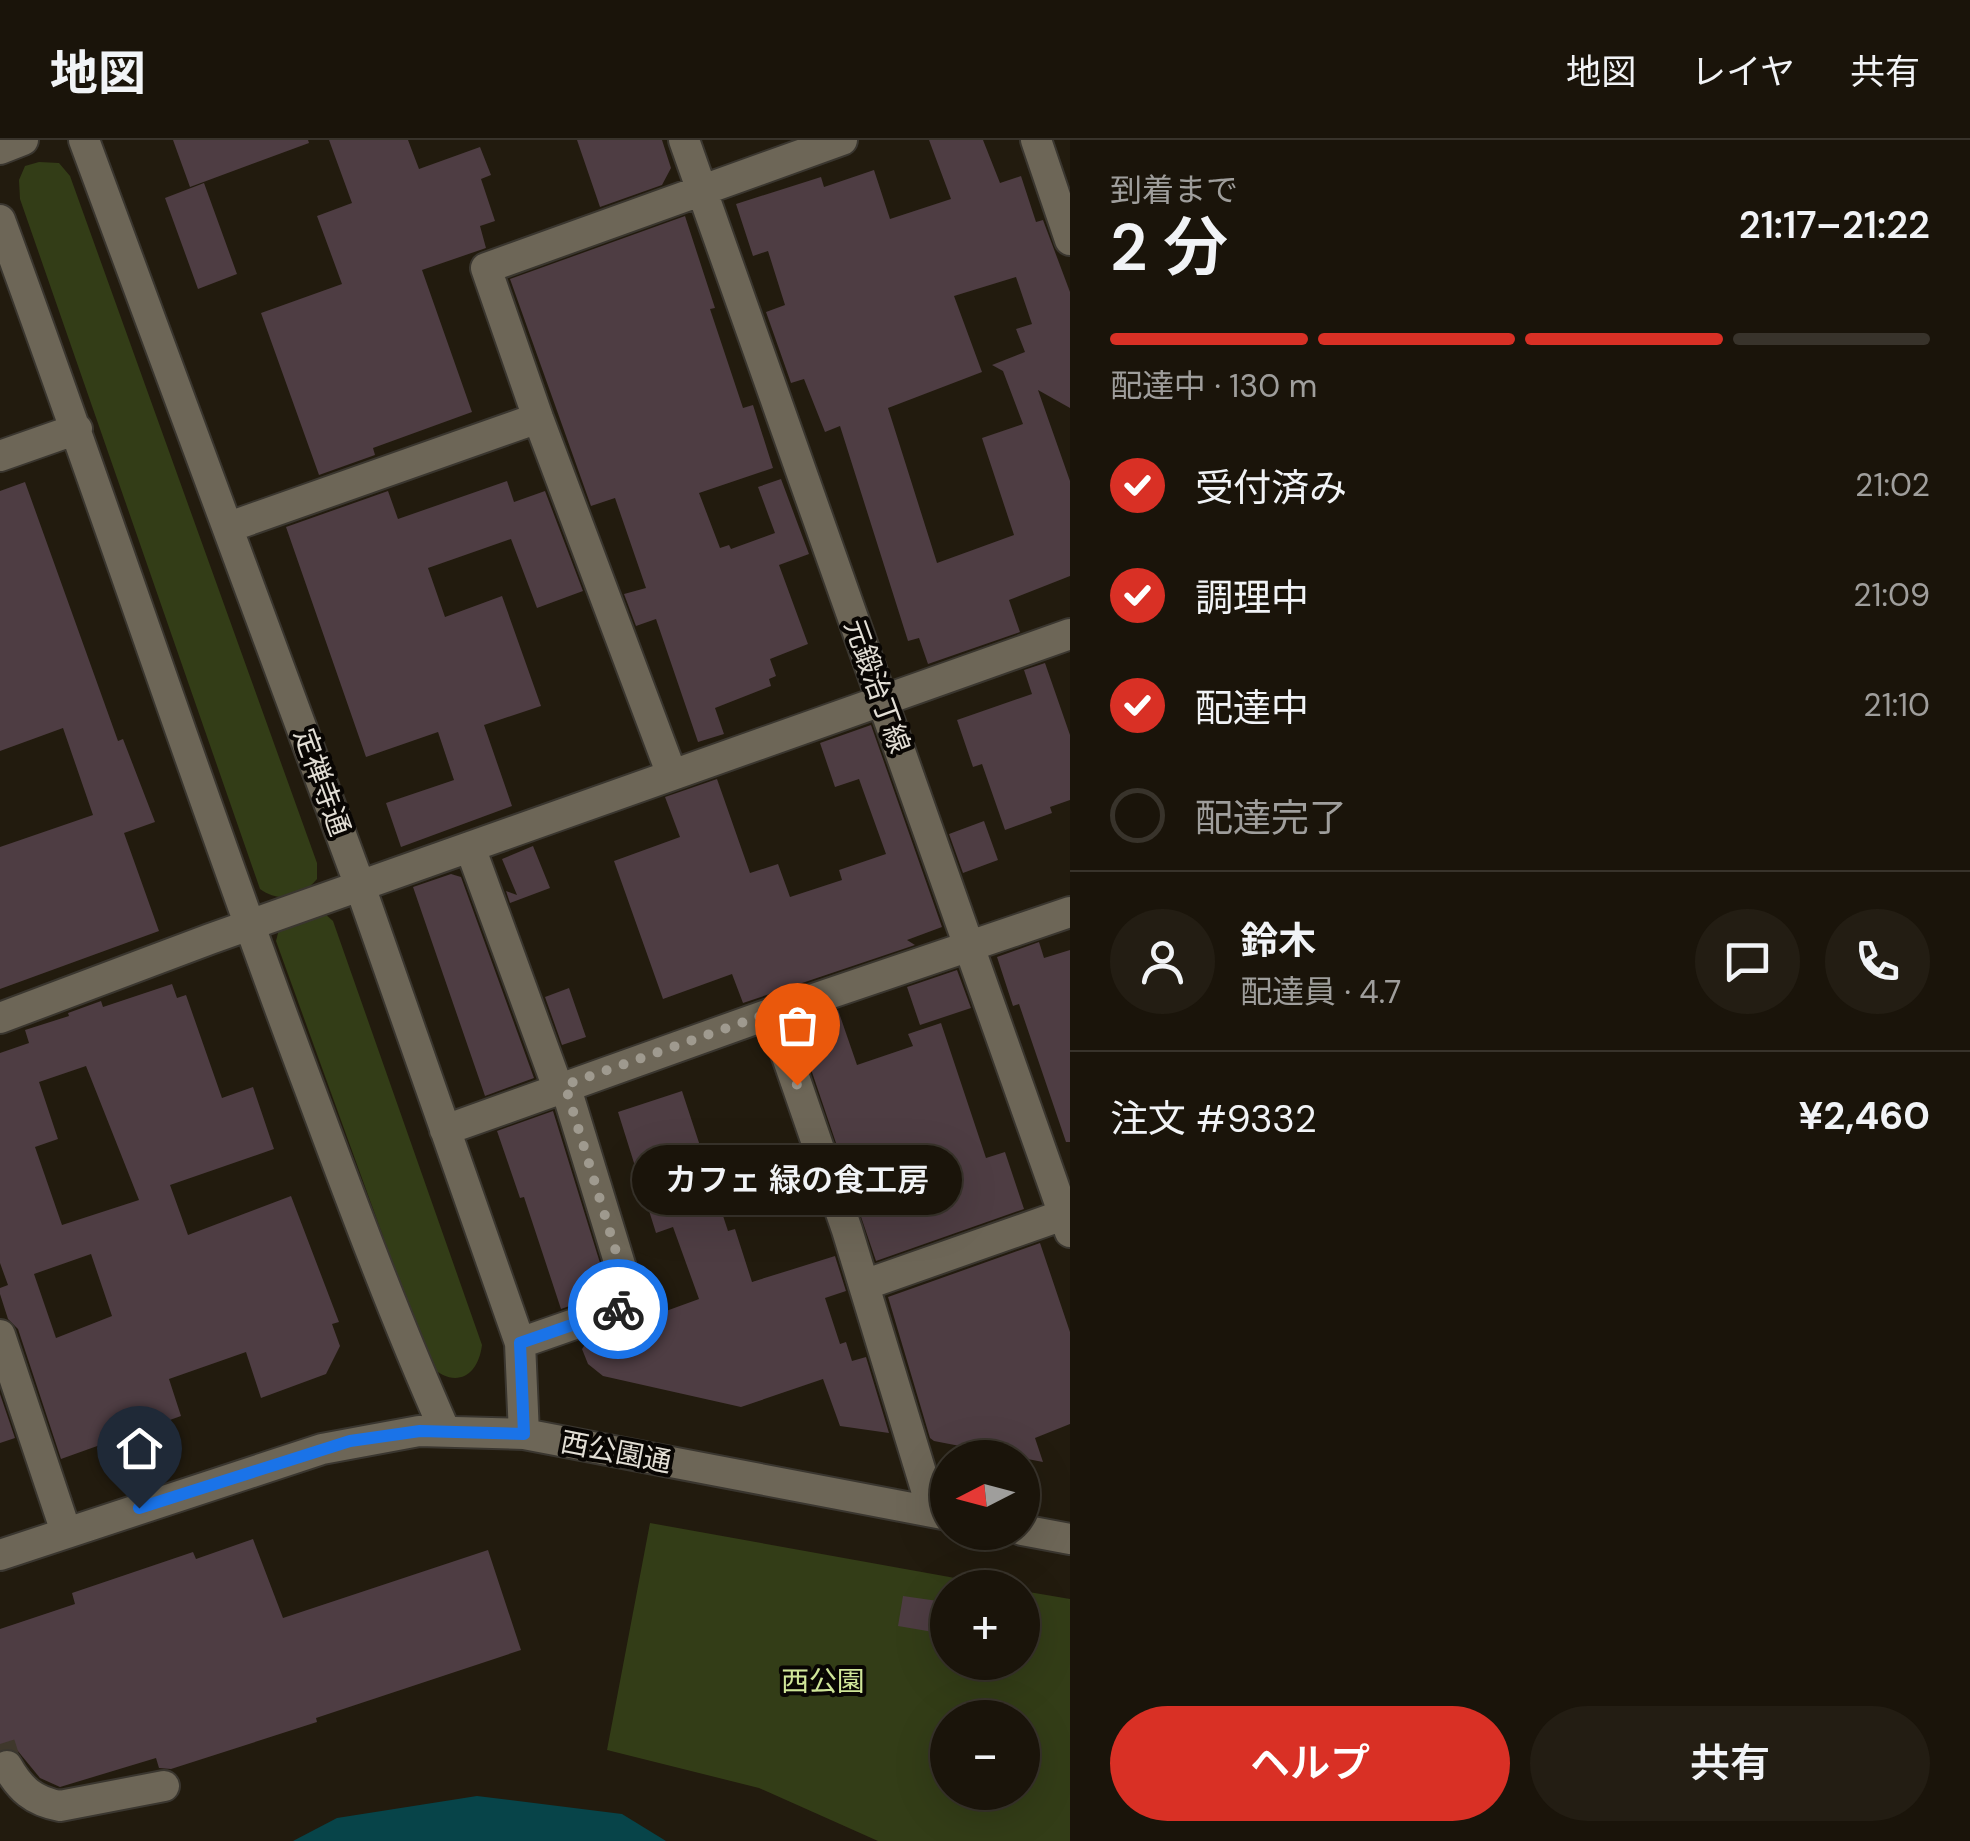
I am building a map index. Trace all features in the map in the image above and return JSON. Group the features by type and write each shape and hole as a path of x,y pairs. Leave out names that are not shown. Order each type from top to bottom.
{"street":[{"path":"0,148 23,140"},
{"name":"定禅寺通","path":"84,140 360,886 520,1343 524,1434"},
{"name":"元鍛治丁線","path":"684,140 969,948 1066,1210"},
{"path":"672,776 486,268 842,140"},
{"path":"1036,140 1070,240"},
{"path":"0,220 249,927 400,1329 445,1431"},
{"path":"229,527 538,418"},
{"path":"0,456 76,429"},
{"path":"0,1018 1070,634"},
{"path":"470,847 561,1086 632,1304 520,1343"},
{"path":"446,1130 772,1012 1070,912"},
{"path":"772,1012 930,1483"},
{"path":"864,1285 1066,1210"},
{"path":"0,1335 66,1532"},
{"name":"西公園通","path":"0,1555 350,1441 420,1431 524,1434 930,1511"},
{"path":"1040,1534 1070,1540"},
{"path":"7,1766 24,1791 60,1806 164,1786"}],"green space":[{"path":"59,163 70,176 317,863 317,879 298,894 283,897 260,889 20,199 19,180 25,166"},
{"path":"324,913 333,921 482,1345 476,1365 464,1376 448,1377 430,1366 276,941 279,929"},
{"name":"西公園","path":"650,1523 930,1573 930,1680 1040,1680 1040,1594 1070,1599 1070,1841 878,1841 759,1788 607,1750"}],"water":[{"path":"477,1796 622,1814 666,1841 293,1841 337,1818"}],"building":[{"path":"173,140 308,140 309,143 190,187"},
{"path":"329,140 408,140 419,169 480,147 491,175 481,179 495,221 480,226 486,248 422,270 472,412 373,448 375,455 319,475 261,313 342,284 317,216 352,203"},
{"path":"577,140 662,140 671,168 662,185 600,207"},
{"path":"929,140 983,140 1000,183 1021,176 1036,222 1043,220 1070,292 1070,408 1038,390 1070,481 1070,576 1009,600 1020,632 928,664 919,638 908,641 840,426 825,432 804,379 791,383 766,312 785,305 768,251 753,256 736,204 821,177 824,187 874,170 890,219 951,199","holes":["1016,277 1032,324 1016,329 1025,352 992,365 1003,371 1023,424 982,438 1014,535 937,563 888,408 982,372 954,296"]},
{"path":"204,183 237,274 198,289 165,198"},
{"path":"685,216 743,408 753,405 773,468 699,493 720,548 729,545 731,549 775,533 758,487 781,479 809,554 779,565 808,644 770,659 776,676 769,679 771,686 715,708 724,734 698,742 656,619 636,626 624,594 646,588 615,498 591,506 510,279"},
{"path":"507,481 514,502 545,491 583,591 537,608 511,539 428,568 445,617 502,596 541,706 484,725 512,806 401,847 386,803 454,780 438,732 366,757 286,527 388,491 398,519"},
{"path":"25,482 118,741 123,739 155,822 124,833 159,931 0,989 0,847 93,815 63,728 0,751 0,491"},
{"path":"1045,663 1070,735 1070,800 1050,807 1052,813 1005,830 982,764 973,767 957,720 1032,694 1024,670"},
{"path":"871,725 942,927 907,940 915,945 743,1003 732,974 663,999 614,861 680,837 665,797 717,779 750,873 778,864 790,897 842,880 839,870 886,854 859,779 835,787 820,743"},
{"path":"984,821 998,860 963,873 949,834"},
{"path":"533,846 550,888 510,903 506,891 517,895 502,859"},
{"path":"451,874 461,877 534,1078 485,1096 413,887"},
{"path":"1039,942 1044,958 1070,950 1070,1142 1066,1142 1019,1004 1013,1006 997,957"},
{"path":"957,970 971,1008 920,1025 907,987"},
{"path":"172,984 177,998 186,995 222,1098 253,1087 274,1149 170,1185 188,1235 291,1196 339,1322 332,1324 340,1346 326,1374 261,1398 246,1352 169,1379 181,1416 61,1459 18,1329 8,1319 0,1294 0,1288 8,1285 0,1263 0,1053 29,1043 25,1030 101,1001 103,1007","holes":["86,1066 139,1200 62,1225 35,1147 58,1139 39,1082","91,1254 112,1316 56,1338 34,1274"]},
{"path":"569,988 586,1037 562,1045 545,997"},
{"path":"838,1010 857,1065 913,1046 908,1034 941,1023 986,1158 1005,1152 1024,1209 876,1261 796,1025"},
{"path":"682,1091 728,1231 735,1229 752,1282 835,1256 846,1291 825,1298 840,1344 846,1342 852,1361 866,1357 889,1433 840,1426 823,1379 741,1407 603,1376 588,1364 582,1349 589,1339 699,1299 673,1227 656,1233 618,1112"},
{"path":"553,1111 609,1292 561,1309 524,1197 520,1198 497,1131"},
{"path":"1040,1243 1070,1332 1070,1424 1036,1440 933,1440 888,1297"},
{"path":"0,1394 15,1438 0,1443"},
{"path":"253,1539 283,1618 488,1550 521,1650 171,1769 159,1768 156,1758 60,1787 40,1778 17,1750 0,1749 0,1629 75,1604 72,1593 193,1552 196,1559"},
{"path":"903,1596 930,1600 930,1631 898,1626"}],"tunnel":[{"path":"0,1744 7,1766"}],"way so far":[{"path":"618,1309 632,1304 565,1085 772,1012 797,1085"}],"place":[{"name":"カフェ 緑の食工房","path":"797,1085"}],"route":[{"path":"139,1508 350,1441 420,1431 524,1434 520,1343 618,1309"}]}
